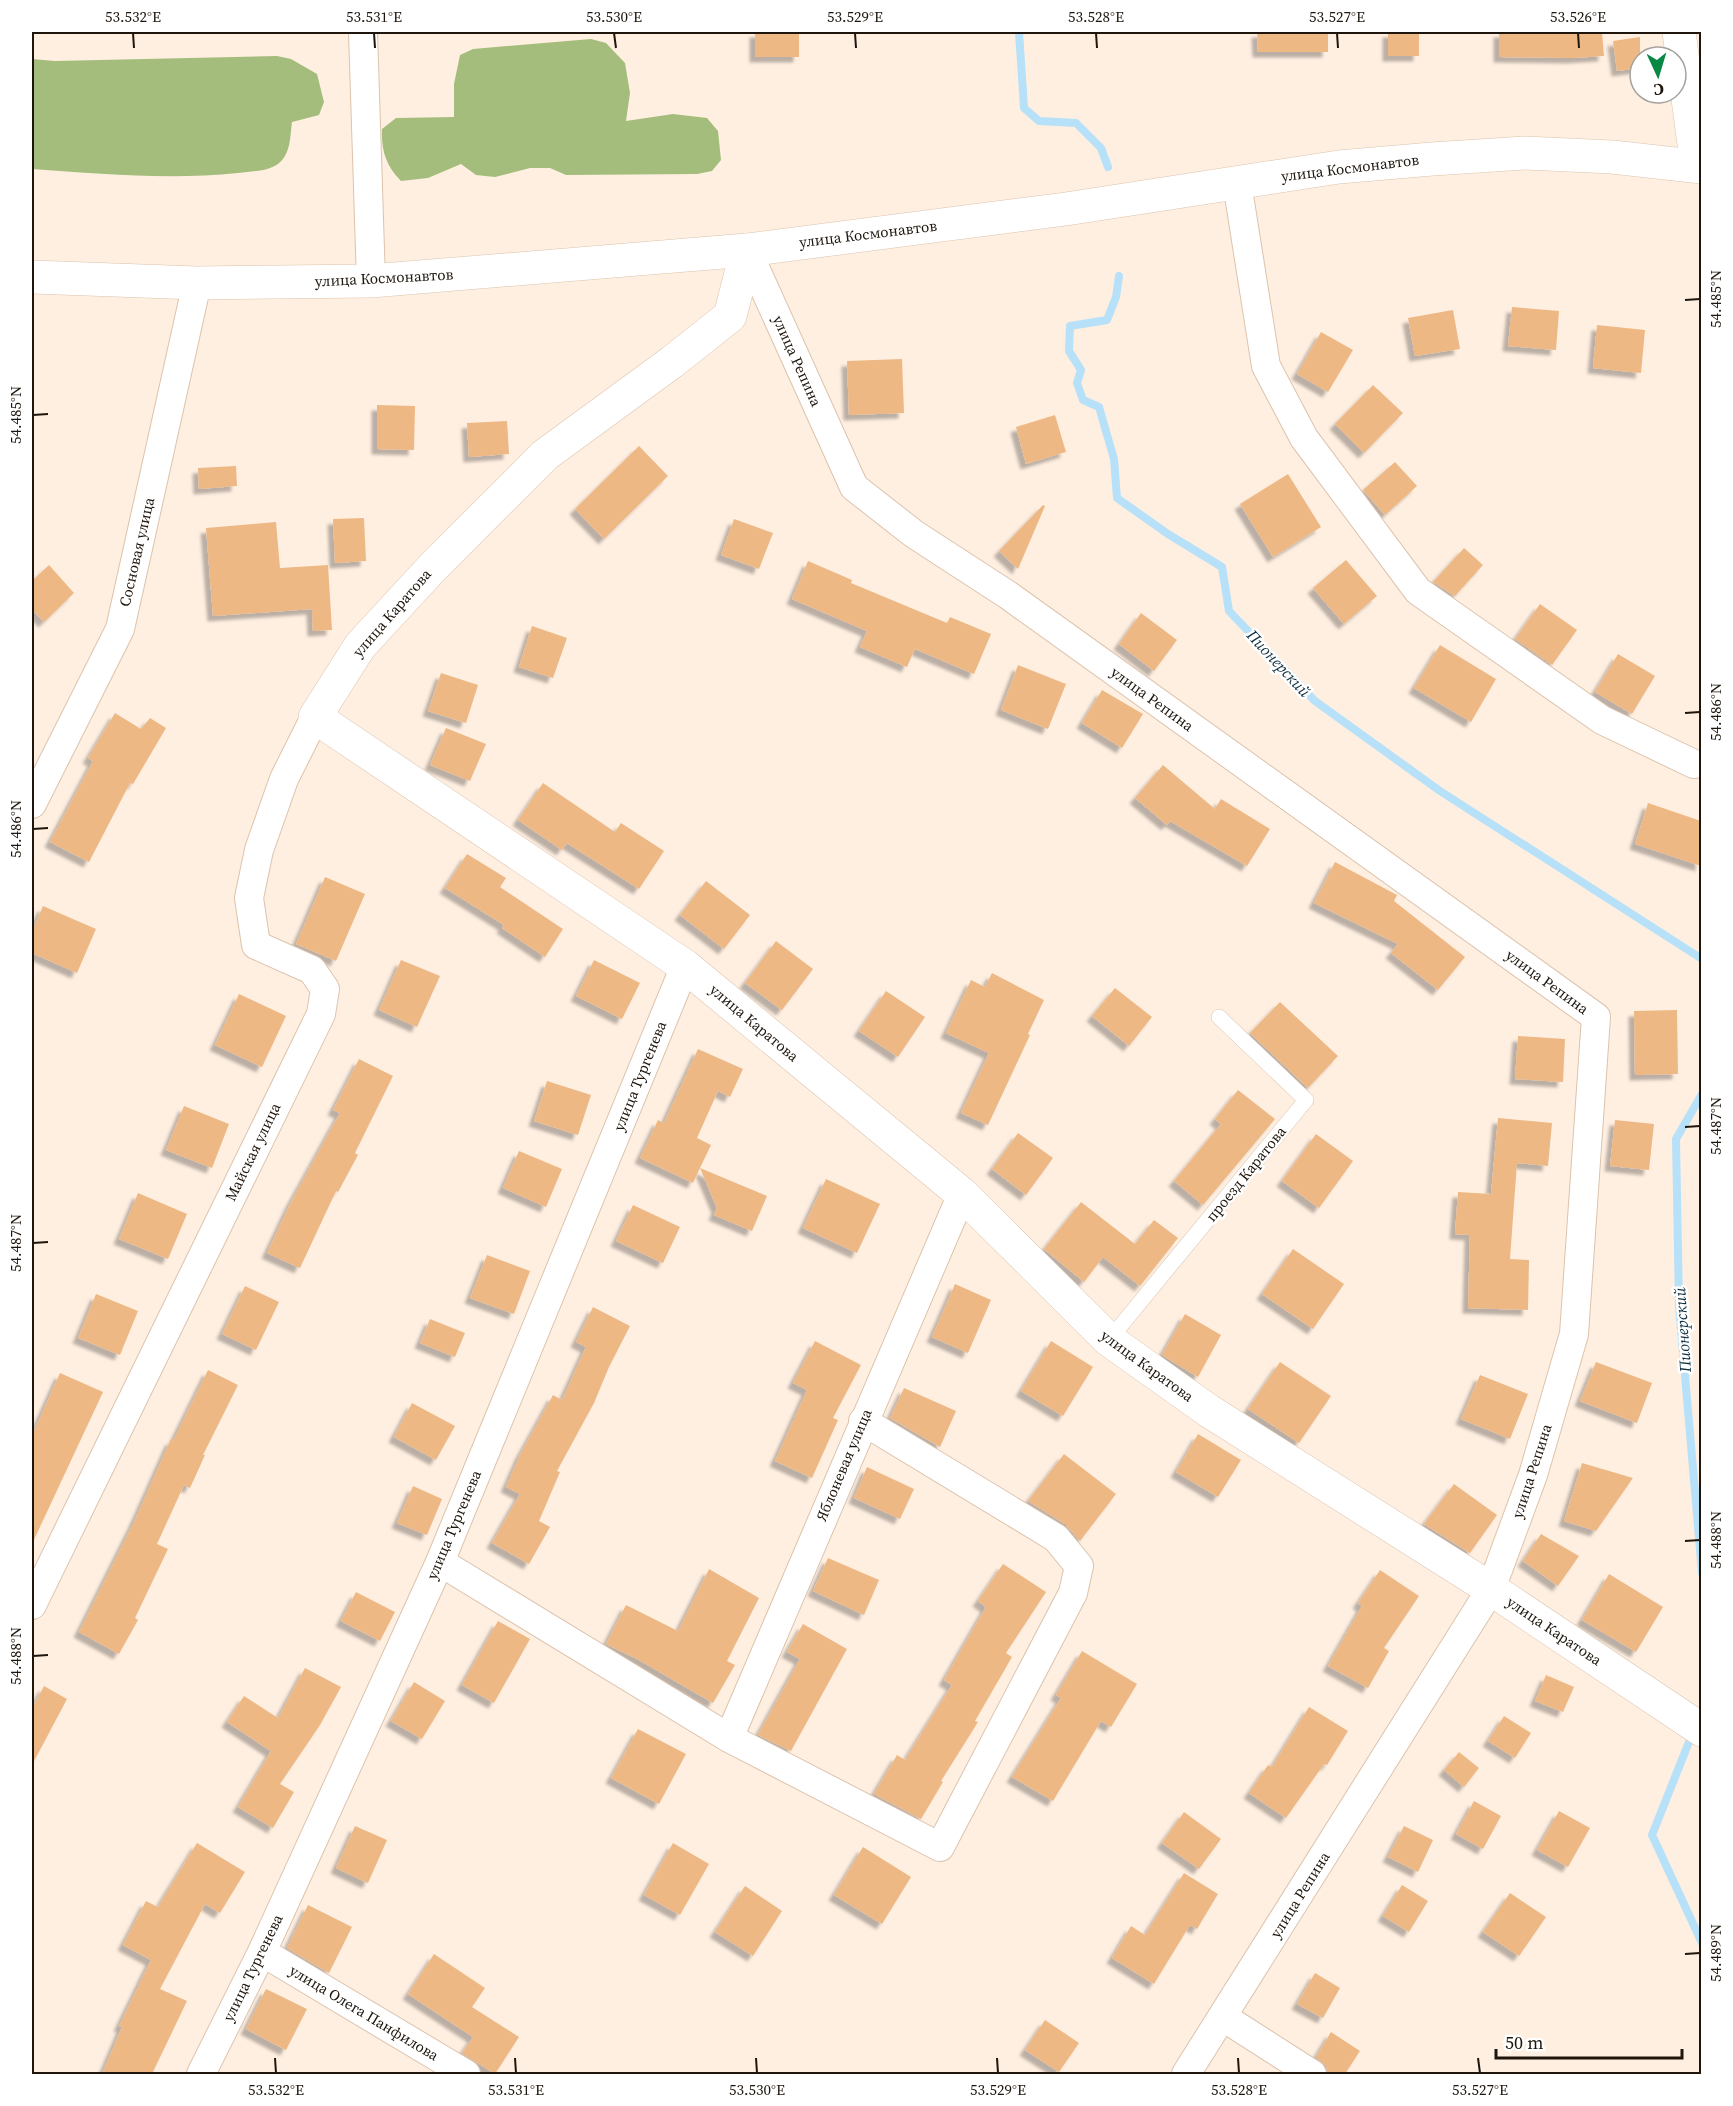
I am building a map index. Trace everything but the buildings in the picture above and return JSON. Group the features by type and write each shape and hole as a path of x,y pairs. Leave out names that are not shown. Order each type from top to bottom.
{"street":[{"path":"363,32 371,281"},
{"path":"1679,32 1699,167"},
{"name":"улица Космонавтов","path":"32,277 197,283 371,281 747,250 1065,209 1339,167 1525,153 1612,157 1699,167"},
{"path":"1237,183 1266,366 1304,438 1418,591 1602,720 1694,764"},
{"name":"улица Каратова","path":"747,250 730,316 672,362 545,455 432,568 360,646 315,717 685,966 962,1194 1109,1340 1209,1411 1491,1589 1701,1730"},
{"name":"улица Репина","path":"747,250 854,488 914,534 1008,595 1596,1017 1574,1334 1533,1475 1491,1589 1186,2074"},
{"name":"Сосновая улица","path":"32,804 120,629 197,283"},
{"name":"Майская улица","path":"32,1605 321,1014 325,989 312,970 256,945 249,898 259,850 284,779 315,717"},
{"name":"улица Тургенева","path":"201,2074 262,1952 440,1562 685,966"},
{"name":"Яблоневая улица","path":"729,1738 962,1194"},
{"path":"440,1562 729,1738 940,1847 1073,1593 1079,1566 1056,1538 863,1421"},
{"name":"улица Олега Панфилова","path":"262,1952 466,2074"},
{"path":"1223,2018 1312,2074"}],"lane":[{"name":"проезд Каратова","path":"1109,1340 1306,1100 1219,1017"}],"green space":[{"path":"591,39 606,43 625,63 630,93 626,121 673,114 707,118 718,131 721,160 712,171 697,174 566,175 550,168 530,168 495,177 476,175 461,164 428,178 401,181 392,170 382,144 382,129 396,118 454,117 454,84 460,55 473,49"},
{"path":"277,56 291,59 317,74 324,102 319,115 292,122 288,150 282,160 273,167 264,170 187,176 32,169 32,59 55,61"}],"waterway":[{"name":"Пионерский","path":"1019,32 1024,108 1039,121 1076,123 1101,148 1108,167"},
{"name":"Пионерский","path":"1119,276 1116,297 1107,320 1070,326 1069,351 1081,370 1077,383 1083,400 1099,407 1114,459 1117,498 1168,534 1222,567 1229,611 1315,701 1440,791 1702,959"},
{"name":"Пионерский","path":"1702,1094 1676,1139 1679,1306 1702,1573"},
{"path":"1689,1742 1652,1835 1702,1943"}]}
